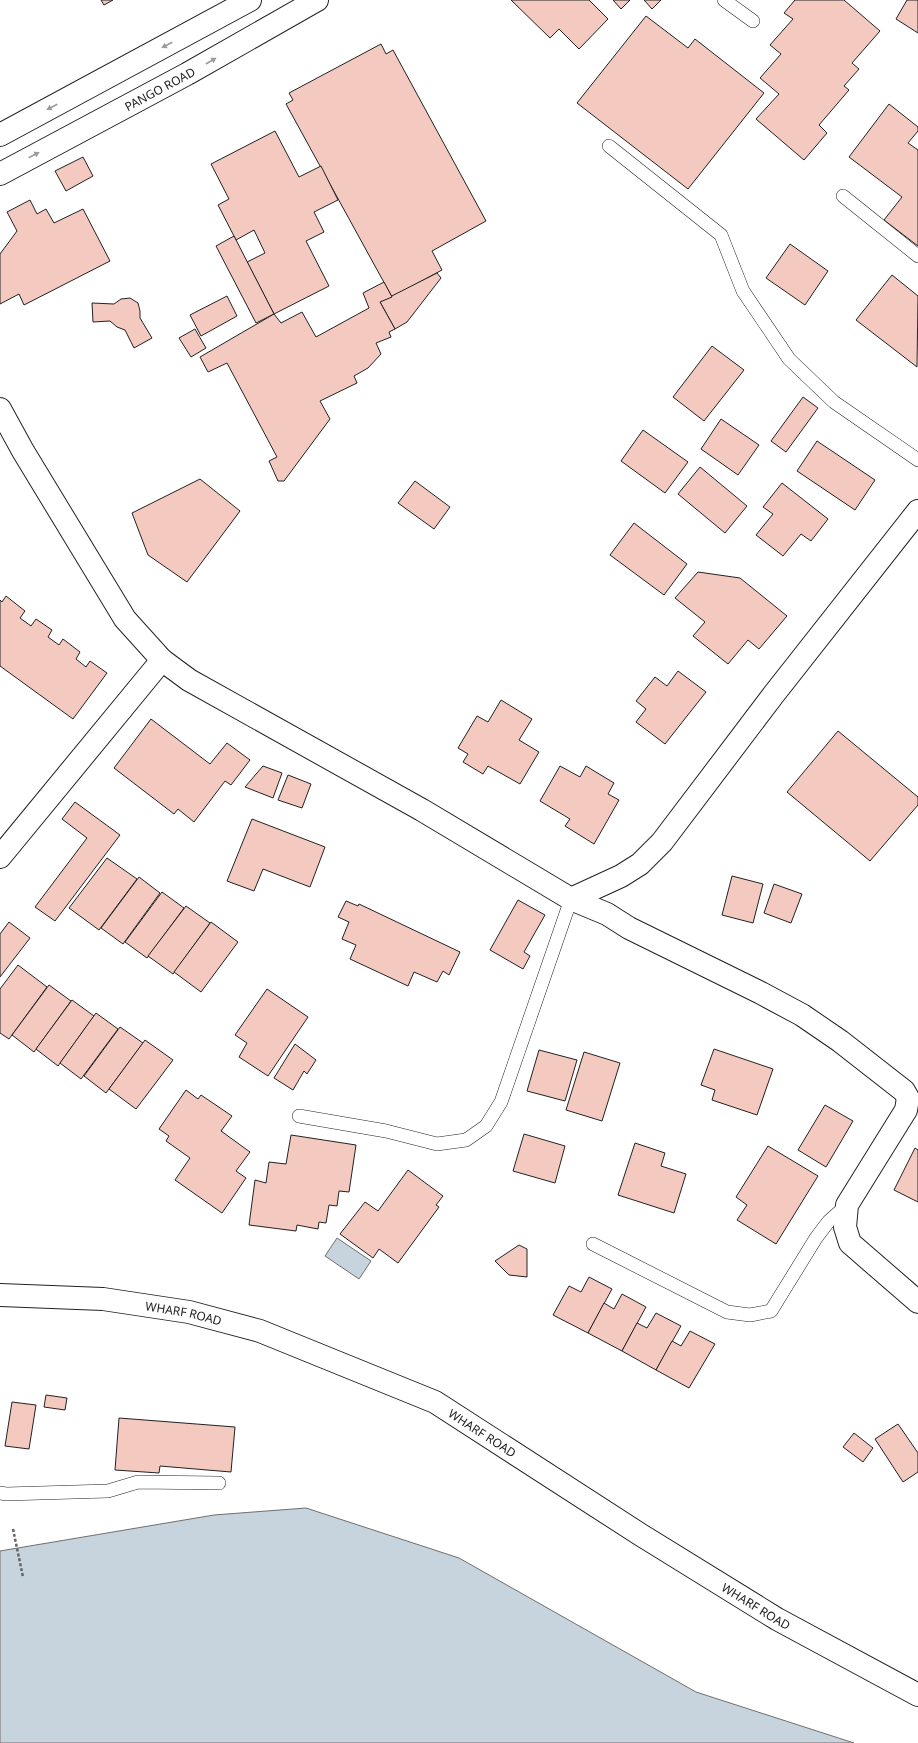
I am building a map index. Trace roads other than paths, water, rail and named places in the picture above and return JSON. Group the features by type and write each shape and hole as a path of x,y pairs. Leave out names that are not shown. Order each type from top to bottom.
{"street":[{"path":"0,135 250,0"},
{"name":"PANGO ROAD","path":"0,174 187,74 317,0"},
{"path":"0,409 23,451 125,619 162,660 190,680 415,807 571,899 607,914 629,928 761,993 802,1015 840,1041 904,1091 913,1100 848,1205 845,1227 850,1243 918,1302"},
{"path":"571,899 621,876 640,864 662,842 774,694 918,511"},
{"path":"0,857 162,660"},
{"name":"WHARF ROAD","path":"0,1295 103,1299 189,1312 260,1331 435,1402 641,1535 777,1619 918,1695"}],"lane":[{"path":"724,0 753,20"},
{"path":"609,146 721,235 743,290 789,359 834,402 918,460"},
{"path":"843,196 918,256"},
{"path":"299,1116 386,1131 437,1144 466,1140 486,1126 501,1102 571,899"},
{"path":"593,1244 727,1312 750,1315 770,1311 816,1238 829,1221 848,1205"},
{"path":"0,1493 108,1491 138,1482 219,1483"}]}
